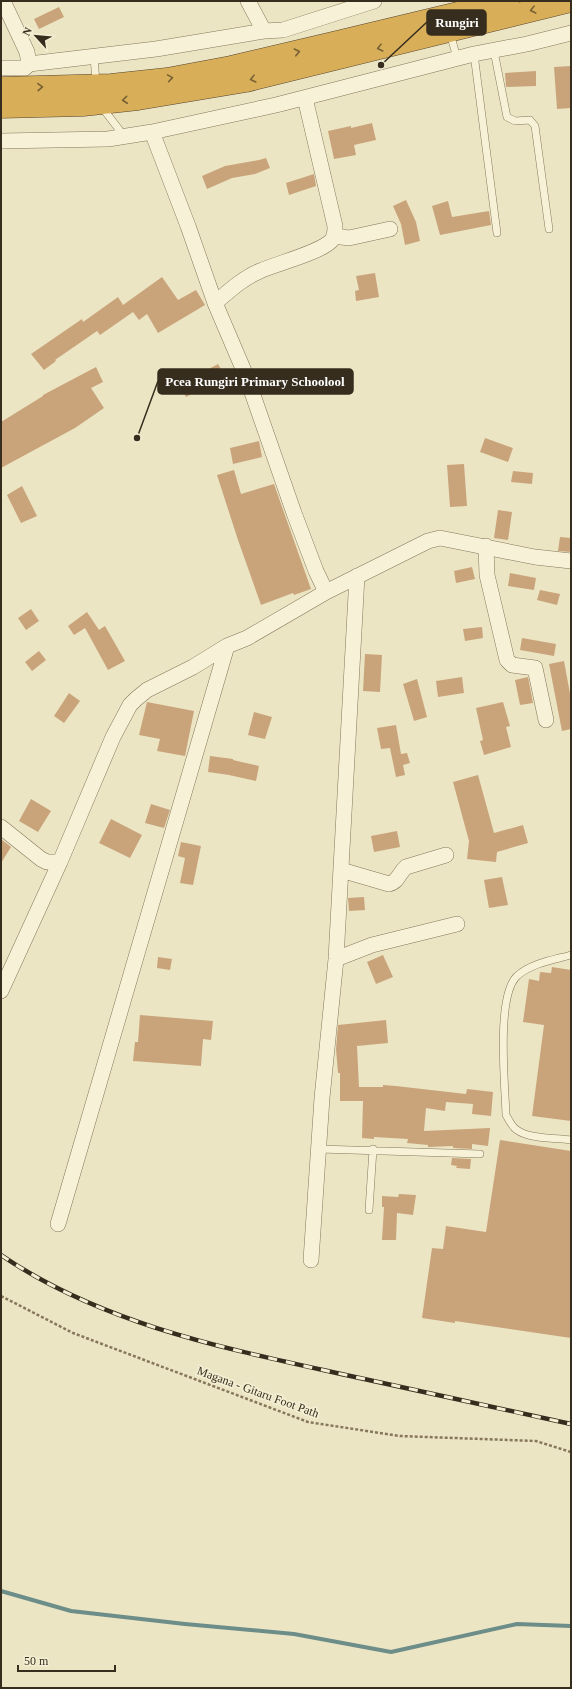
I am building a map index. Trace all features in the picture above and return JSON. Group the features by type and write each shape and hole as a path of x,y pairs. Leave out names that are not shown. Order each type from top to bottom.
{"highway":[{"path":"1,107 83,105 98,94 231,67 508,1"},
{"path":"1,88 98,94 200,90 246,81 571,1"}],"street":[{"path":"3,1 27,52 29,64"},
{"path":"248,1 264,31"},
{"path":"1,68 25,68 29,64 156,49 264,31 283,30 374,1"},
{"path":"1,141 108,139 152,132 305,98 457,58 571,33"},
{"path":"215,303 236,285 259,271 316,250 333,240 335,226 305,98"},
{"path":"152,132 188,226 215,303 247,378 294,513 326,592"},
{"path":"334,236 349,238 390,229"},
{"path":"1,991 60,862 113,737 130,705 147,690 193,667 228,646 246,638 326,592 428,540 440,538 486,546 534,557 571,561"},
{"path":"486,546 487,575 507,660 512,665 535,668 546,720"},
{"path":"311,1260 322,1098 336,959 357,576"},
{"path":"58,1224 228,646"},
{"path":"1,827 41,859 47,862 60,862"},
{"path":"341,870 389,884 396,881 406,867 446,855"},
{"path":"336,959 372,945 457,924"}],"lane":[{"path":"449,31 457,58"},
{"path":"494,51 507,117 515,120 530,120 535,126 549,229"},
{"path":"474,54 497,233"},
{"path":"94,56 98,94 124,136"},
{"path":"571,954 528,967 516,976 511,984 502,1028 506,1114 510,1122 516,1130 527,1135 571,1140"},
{"path":"319,1149 373,1149 480,1154"},
{"path":"369,1210 373,1149"}],"path":[{"name":"Magana - Gitaru Foot Path","path":"1,1296 73,1333 308,1422 400,1436 536,1441 571,1452"}],"building":[{"path":"59,7 64,17 39,29 34,19"},
{"path":"571,66 571,108 557,109 554,67"},
{"path":"536,71 536,86 506,87 505,73"},
{"path":"372,123 376,140 354,145 356,155 334,159 328,131"},
{"path":"266,158 270,168 255,174 232,178 207,189 202,176 225,166"},
{"path":"314,174 316,186 289,195 286,183"},
{"path":"406,200 416,222 420,241 405,245 401,224 393,206"},
{"path":"448,201 452,217 489,211 491,225 440,235 432,206"},
{"path":"375,273 379,297 356,301 355,291 359,290 356,276"},
{"path":"162,277 178,300 196,290 205,305 158,333 147,314 139,320 133,312 100,335 97,331 55,360 56,361 44,370 31,354 82,319 83,322 118,297 123,305"},
{"path":"218,364 225,376 186,397 179,385"},
{"path":"96,367 103,382 91,388 104,408 75,428 1,468 1,422 43,395"},
{"path":"485,438 513,448 508,462 480,452"},
{"path":"259,441 262,457 233,464 230,448"},
{"path":"464,464 467,506 450,507 447,465"},
{"path":"234,470 241,494 274,484 311,589 294,595 293,593 261,605 217,475"},
{"path":"513,471 533,473 532,484 511,482"},
{"path":"22,486 37,516 21,523 7,495"},
{"path":"498,510 512,512 508,540 494,538"},
{"path":"560,537 571,538 571,552 558,551"},
{"path":"472,567 475,579 456,583 454,571"},
{"path":"510,573 536,578 534,590 508,586"},
{"path":"540,590 560,594 557,605 537,600"},
{"path":"31,609 39,621 26,630 18,618"},
{"path":"87,612 99,630 105,626 125,661 108,670 85,628 74,635 68,626"},
{"path":"482,627 483,638 465,641 463,629"},
{"path":"522,638 556,644 554,656 520,650"},
{"path":"39,651 46,660 32,671 25,662"},
{"path":"365,654 382,655 380,692 363,691"},
{"path":"564,661 571,699 571,729 562,731 549,664"},
{"path":"462,677 464,693 438,697 436,681"},
{"path":"528,677 533,703 520,705 515,680"},
{"path":"417,679 427,717 414,721 403,684"},
{"path":"69,693 80,701 64,723 54,716"},
{"path":"147,702 194,711 185,756 157,751 160,739 139,735"},
{"path":"503,702 510,726 506,727 511,747 484,755 480,741 483,740 476,708"},
{"path":"254,712 272,717 265,739 248,735"},
{"path":"396,725 401,754 407,753 410,763 403,765 405,775 396,777 390,748 381,749 377,728"},
{"path":"210,756 233,759 259,766 256,781 208,772"},
{"path":"478,775 494,833 523,825 528,843 497,852 496,862 467,859 469,841 453,782"},
{"path":"31,799 51,811 38,832 19,821"},
{"path":"151,804 170,810 164,828 145,823"},
{"path":"111,819 142,835 130,858 99,843"},
{"path":"397,831 400,847 374,852 371,836"},
{"path":"1,839 11,847 1,863"},
{"path":"181,842 201,846 193,885 180,883 185,858 178,856"},
{"path":"502,877 508,905 489,908 484,880"},
{"path":"364,897 365,910 349,911 348,898"},
{"path":"383,955 393,977 376,984 367,962"},
{"path":"158,957 172,959 170,970 157,968"},
{"path":"552,967 571,970 571,1121 532,1116 544,1025 523,1022 529,979 539,981 540,972 551,973"},
{"path":"140,1015 213,1021 211,1040 203,1039 201,1066 133,1061 135,1042 138,1042"},
{"path":"386,1020 388,1043 357,1046 359,1087 383,1087 383,1085 466,1094 467,1089 493,1092 491,1116 472,1114 473,1104 446,1102 445,1111 426,1108 424,1131 490,1128 488,1146 472,1144 472,1149 453,1148 453,1146 428,1147 428,1145 407,1143 408,1139 374,1137 374,1139 362,1138 363,1101 340,1101 340,1073 338,1073 336,1049 338,1025"},
{"path":"500,1140 571,1151 571,1338 455,1321 455,1323 422,1318 432,1248 443,1249 446,1226 486,1232"},
{"path":"452,1158 471,1159 470,1169 456,1168 457,1166 451,1165"},
{"path":"399,1194 416,1195 413,1215 397,1213 396,1240 382,1240 384,1207 382,1207 382,1196 398,1197"}],"waterway":[{"path":"1,1591 71,1611 185,1624 294,1634 391,1652 517,1624 571,1626"}],"railway":[{"path":"1,1255 39,1278 78,1298 119,1315 203,1342 289,1363 571,1424"}],"place":[{"name":"Rungiri","path":"381,65"},
{"name":"Pcea Rungiri Primary Schoolool","path":"137,438"}]}
